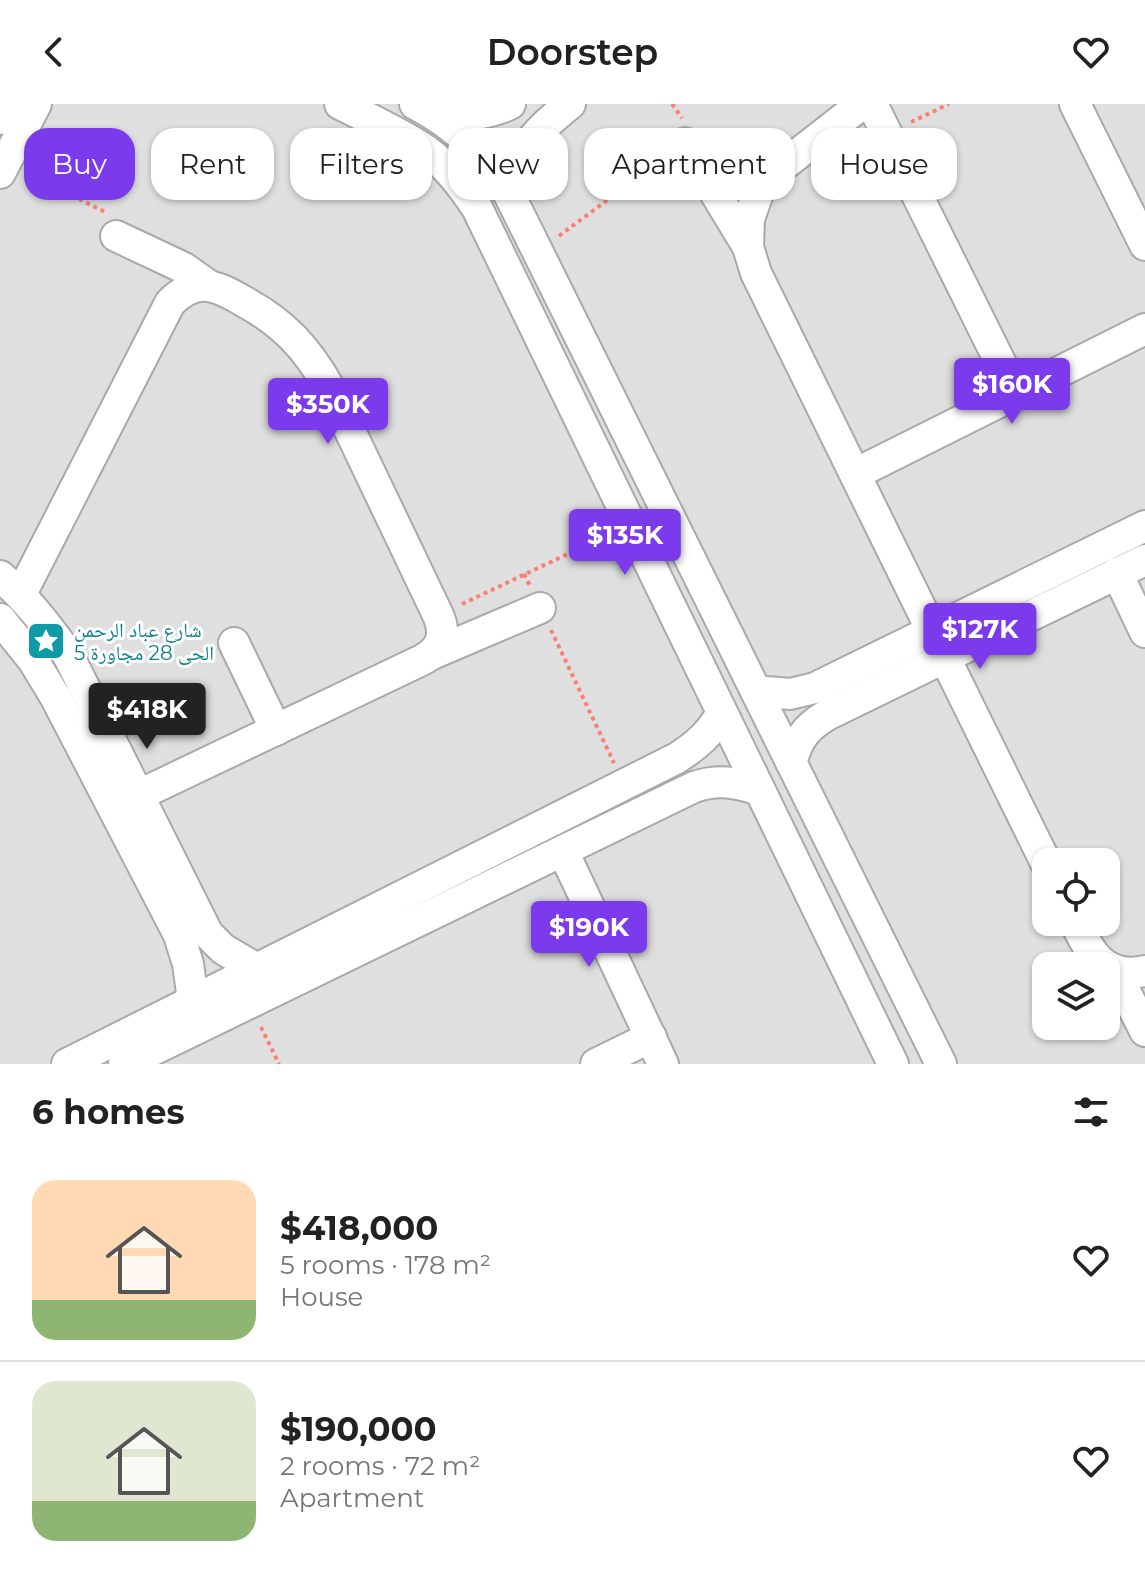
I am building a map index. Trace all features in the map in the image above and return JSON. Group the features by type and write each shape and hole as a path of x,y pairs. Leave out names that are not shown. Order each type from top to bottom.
{"street":[{"path":"0,119 8,104"},
{"path":"3,168 36,104"},
{"path":"340,104 419,146 461,184 477,208 893,1064"},
{"path":"427,110 477,115 510,104"},
{"path":"542,128 570,104"},
{"path":"748,247 749,219 758,193 776,171 862,104"},
{"path":"872,104 884,128"},
{"path":"1075,104 1145,245"},
{"path":"427,110 452,128"},
{"path":"512,200 941,1064"},
{"path":"720,200 748,247 756,273 1039,848"},
{"path":"920,200 1016,394"},
{"path":"116,236 184,268 208,285 222,289 274,319 302,345 318,366 443,625 443,636 432,654"},
{"path":"208,285 180,293 170,303 11,585 46,623 68,655 208,934 223,949 257,969"},
{"path":"855,474 1145,329"},
{"path":"557,374 590,357"},
{"path":"791,762 799,740 821,702 938,645 1145,526"},
{"path":"938,645 1145,560"},
{"path":"1117,573 1145,632"},
{"path":"139,795 432,654 540,608"},
{"path":"0,619 33,660 56,698 179,935 188,964 193,1000"},
{"path":"234,643 276,730"},
{"path":"756,691 790,694 821,702"},
{"path":"67,1064 677,758 702,741 721,714"},
{"path":"124,1064 694,787 725,781 759,790"},
{"path":"563,851 657,1050 596,1064"},
{"path":"1120,972 1134,974 1145,971"},
{"path":"1120,981 1145,1031"}],"path":[{"path":"672,104 690,128"},
{"path":"899,128 949,104"},
{"path":"3,168 115,216 116,236"},
{"path":"538,252 608,200"},
{"path":"438,615 630,524"},
{"path":"524,574 624,784"},
{"path":"249,1004 279,1064"}],"shaded area":[{"path":"0,104 1145,104 1145,1064 0,1064"}],"place":[{"name":"شارع عباد الرحمن الحى 28 مجاورة 5","path":"46,641"}]}
